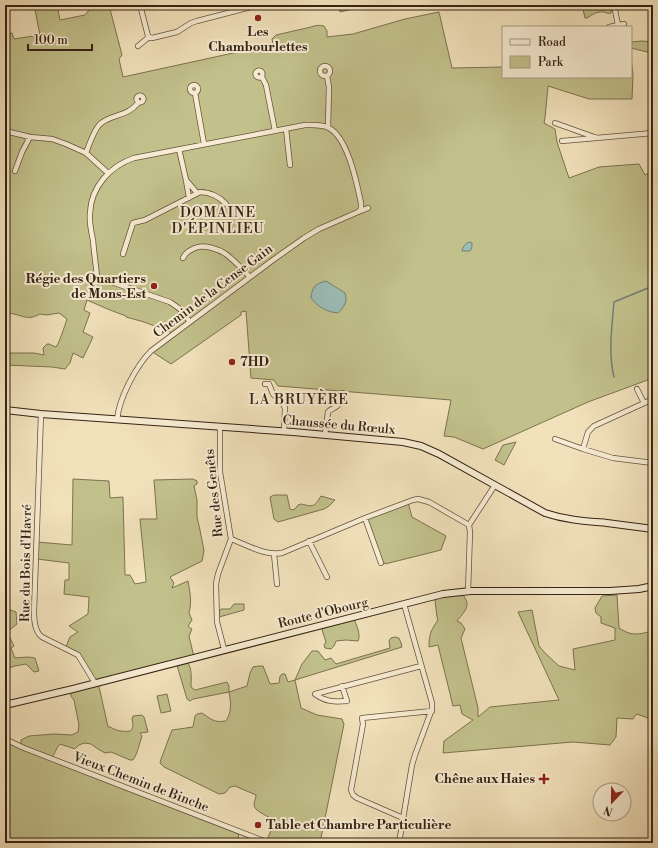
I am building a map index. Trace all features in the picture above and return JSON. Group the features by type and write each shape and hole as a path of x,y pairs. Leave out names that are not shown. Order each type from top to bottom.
{"main road":[{"name":"Chaussée du Rœulx","path":"5,410 117,420 398,440 415,444 439,454 538,510 560,518 653,530"},
{"name":"Route d'Obourg","path":"5,705 443,594 468,592 610,591 638,589 653,586"}],"street":[{"path":"140,5 149,37"},
{"path":"138,46 149,37 152,38 178,32 191,23 197,21 259,5"},
{"path":"614,5 618,25"},
{"path":"614,26 624,24"},
{"path":"262,76 266,85 275,131"},
{"path":"327,76 329,86 328,127"},
{"path":"195,93 204,144"},
{"path":"86,153 100,124 131,110 138,102"},
{"path":"555,123 599,138"},
{"path":"190,322 180,309 170,302 97,277 90,212 95,191 108,173 134,158 314,124 321,125 328,127 341,140 352,168 361,203 361,209 358,212"},
{"path":"286,129 290,165"},
{"path":"5,132 30,137 49,138 78,148 86,153 108,173"},
{"path":"562,142 653,133"},
{"path":"15,171 22,152 30,137"},
{"path":"179,149 190,197"},
{"path":"186,180 197,193"},
{"path":"123,254 133,223 145,220 200,192 204,192 222,199 226,204"},
{"name":"Chemin de la Cense Gain","path":"117,420 117,415 124,394 137,368 153,350 250,277 311,234 319,229 368,208"},
{"path":"184,258 187,252 197,247 208,247 228,256 250,277"},
{"path":"265,384 269,384 273,394 282,402 286,411 284,432"},
{"path":"637,389 644,403"},
{"path":"325,435 328,412 338,406 343,393"},
{"path":"583,449 588,432 594,426 653,399"},
{"name":"Rue du Bois d'Havré","path":"41,414 34,612 36,629 42,637 78,655 95,683"},
{"name":"Rue des Genêts","path":"220,427 220,472 231,539 218,574 216,584 217,622 224,650"},
{"path":"555,440 614,458 653,463"},
{"path":"468,592 469,525 494,485"},
{"path":"231,539 265,552 274,554 282,553 364,518 418,499 429,502 469,525"},
{"path":"364,518 381,563"},
{"path":"309,541 327,577"},
{"path":"274,554 277,584"},
{"path":"398,843 413,760 432,711 432,703 404,604"},
{"path":"342,686 347,700 340,702 326,700 315,694 342,686 421,666"},
{"path":"403,818 353,795 351,790 363,724 362,718 432,711"},
{"name":"Vieux Chemin de Binche","path":"5,739 37,754 269,843"}],"green space":[{"path":"34,5 57,5 60,20 85,15 93,5 109,5 122,55 119,59 123,77 270,45 273,44 272,39 276,35 314,26 324,26 327,31 327,37 353,34 405,19 439,12 452,68 502,67 502,78 632,78 632,66 633,74 632,99 589,99 548,86 544,123 555,129 557,142 569,178 599,167 639,164 645,175 653,171 653,378 588,402 483,449 454,437 444,436 451,400 278,386 274,380 251,378 246,311 241,312 241,315 171,364 151,351 172,335 170,332 126,317 87,300 84,310 90,313 83,332 93,337 83,358 73,353 70,363 65,369 5,365 5,355 8,353 34,353 44,355 43,348 47,344 56,347 67,319 59,313 47,315 40,314 30,317 5,314 5,35 12,33 14,39 40,35"},
{"path":"339,5 369,5 340,12"},
{"path":"582,5 606,5 608,8 612,9 611,13 599,12 585,18"},
{"path":"632,42 653,42 653,50 647,52 632,48"},
{"path":"516,442 504,465 495,460 503,445"},
{"path":"73,479 109,481 110,498 123,497 125,575 130,575 135,584 146,582 140,519 157,519 154,480 193,479 197,481 197,484 194,486 197,500 197,517 204,551 202,561 170,577 174,583 172,588 188,581 191,601 189,613 192,620 188,626 192,629 189,636 194,657 185,660 190,669 191,687 195,690 227,682 229,692 193,699 190,701 187,699 176,662 98,682 108,727 120,731 130,731 133,727 133,716 142,715 144,717 148,732 140,733 142,736 135,757 133,760 130,760 111,752 105,753 91,744 84,743 75,749 60,744 51,759 239,831 238,843 5,843 5,739 21,745 21,740 29,736 54,734 72,735 78,732 79,725 74,700 71,697 71,691 95,683 78,655 65,649 70,637 78,632 69,626 88,614 89,597 64,594 65,580 69,580 69,563 37,559 37,542 72,545"},
{"path":"274,495 287,495 290,509 293,510 301,504 309,506 315,504 321,496 335,500 324,509 278,522 274,519 270,497"},
{"path":"408,502 412,517 446,536 441,550 385,564 384,562 381,563 365,518"},
{"path":"449,595 463,595 467,602 466,609 457,621 461,623 465,629 461,638 478,708 478,717 490,707 559,700 518,612 532,610 539,646 559,666 575,670 573,649 615,640 615,628 601,623 601,617 596,613 595,608 602,596 617,595 619,628 632,634 653,631 653,720 637,714 633,719 617,718 616,737 610,745 573,742 443,753 444,741 473,720 462,714 460,705 453,706 438,645 429,647 431,632 438,620 435,600"},
{"path":"234,604 244,604 244,610 219,617 219,612 221,609 230,609"},
{"path":"5,608 16,612 17,624 7,632 14,646 11,648 15,658 35,658 39,671 34,672 26,664 5,669"},
{"path":"352,619 355,621 358,631 358,641 336,641 331,649 325,648 324,645 326,642 322,630 324,627"},
{"path":"391,638 399,638 401,643 402,647 295,680 302,664 312,651 318,651 325,660 331,658 336,664 390,648 389,641"},
{"path":"263,666 270,684 279,683 280,676 282,674 285,674 288,682 295,680 301,708 317,715 342,719 344,724 320,843 268,843 268,838 274,822 255,808 254,804 256,795 235,786 230,787 225,793 219,794 164,767 160,763 172,730 193,727 195,716 197,714 202,713 210,719 216,721 226,721 230,707 229,692 247,686 253,667"},
{"path":"167,694 171,711 161,713 157,696"}],"water":[{"path":"470,242 472,243 472,247 470,251 462,251 464,245"},
{"path":"326,281 345,293 345,304 338,313 330,312 317,304 311,298 312,291 315,286"}],"waterway":[{"path":"614,377 611,359 614,302 653,286"}],"place":[{"name":"Les Chambourlettes","path":"258,18"},
{"name":"Régie des Quartiers de Mons-Est","path":"154,286"},
{"name":"7HD","path":"232,362"},
{"name":"Chêne aux Haies","path":"544,779"},
{"name":"Table et Chambre Particulière","path":"258,825"}],"district":[{"name":"DOMAINE D'ÉPINLIEU","path":"218,222"},
{"name":"LA BRUYÈRE","path":"299,400"}]}
